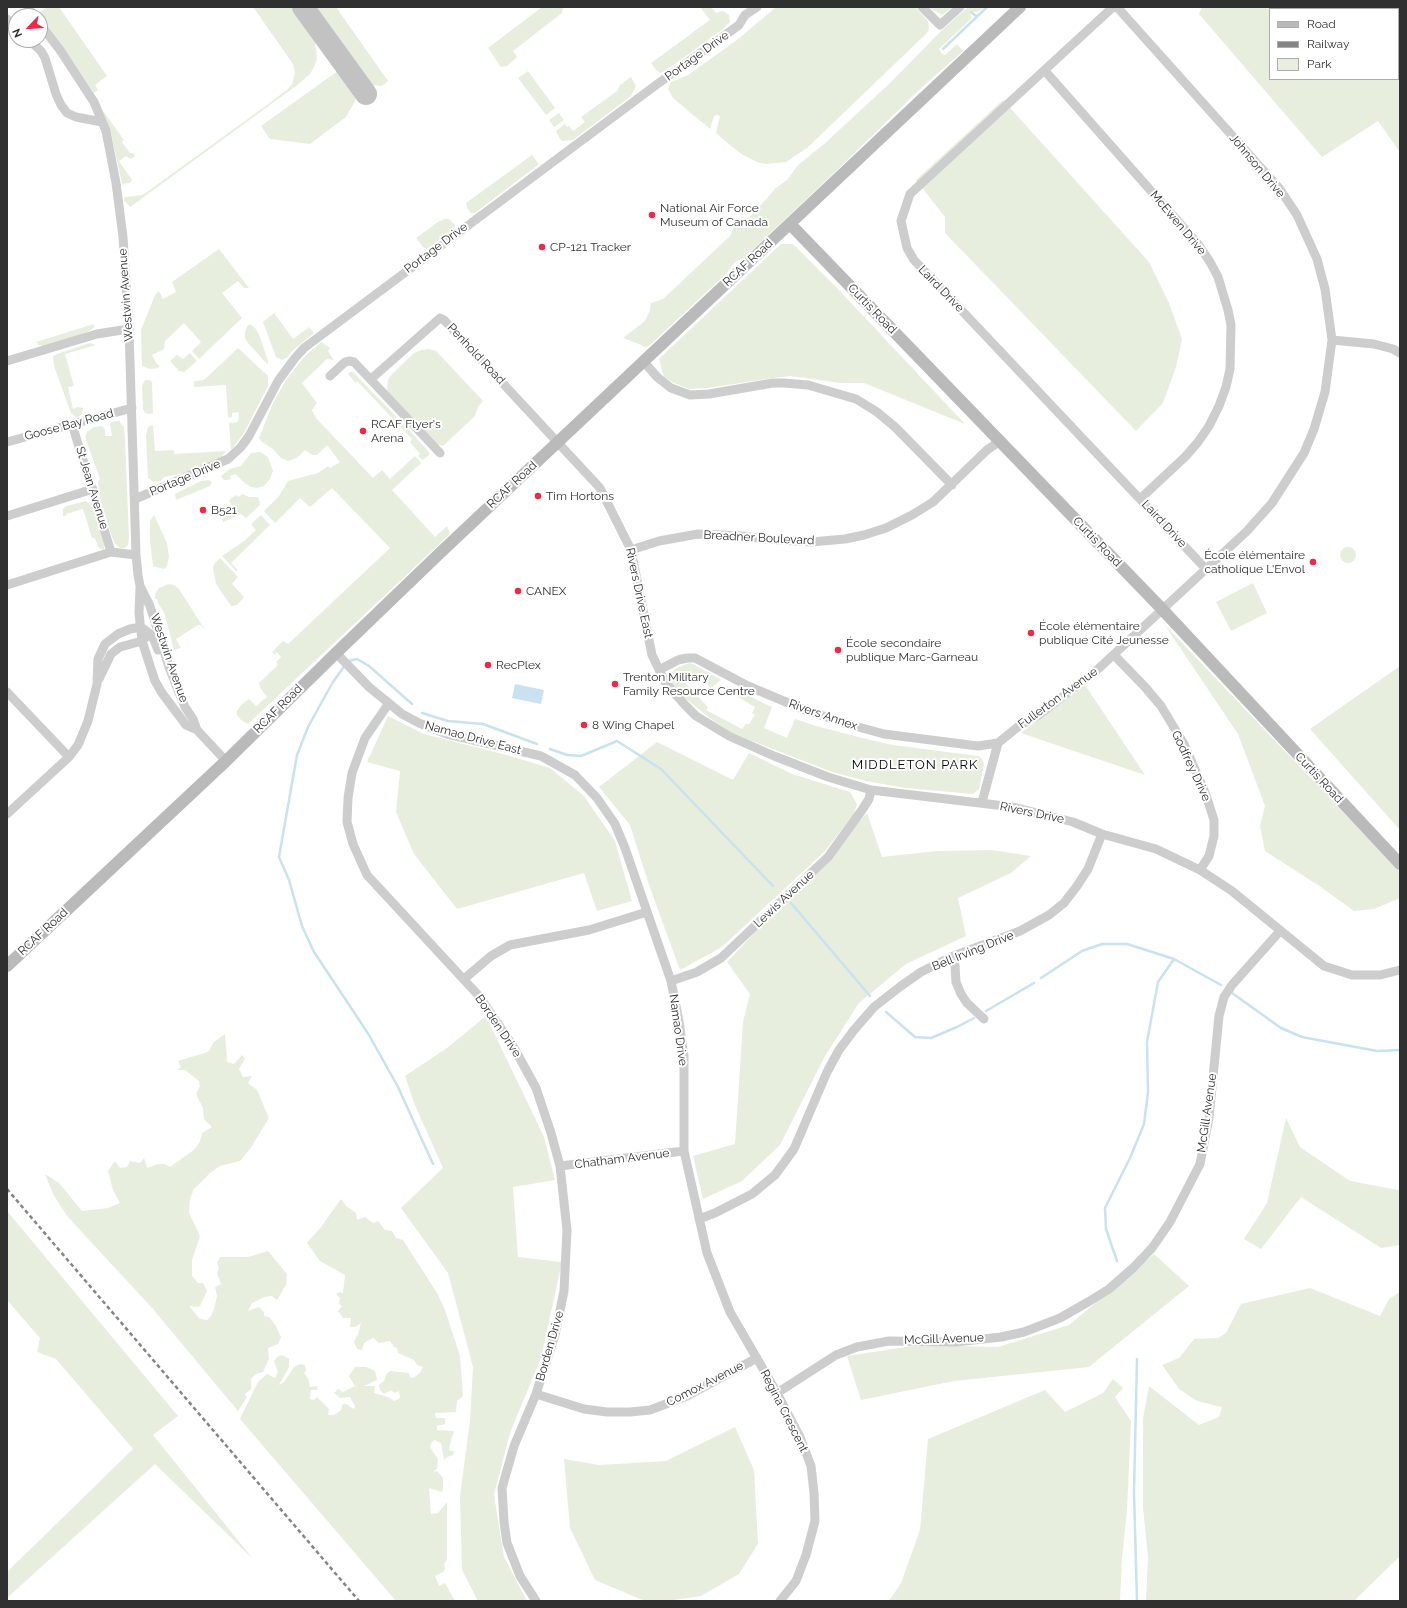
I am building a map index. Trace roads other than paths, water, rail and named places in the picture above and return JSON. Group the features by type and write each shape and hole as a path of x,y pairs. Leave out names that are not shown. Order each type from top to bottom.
{"main road":[{"name":"RCAF Road","path":"7,966 339,656 557,443 1020,7"},
{"name":"Curtis Road","path":"790,224 1162,609 1400,864"}],"street":[{"name":"Portage Drive","path":"135,499 228,459 249,436 278,381 304,348 652,88 739,25 745,15 757,7"},
{"path":"922,7 940,25 960,7"},
{"name":"Laird Drive","path":"1113,7 910,194 901,221 907,248 914,260 1141,498 1206,569"},
{"name":"Johnson Drive","path":"1117,7 1279,188 1297,215 1319,266 1325,289 1332,340 1325,392 1314,429 1304,453 1272,503 1247,531 1162,609"},
{"name":"Westwin Avenue","path":"48,35 94,102 106,131 116,183 122,237 129,330 136,555 140,586 138,613 142,641 150,667 162,693 186,725 197,730"},
{"path":"38,48 45,58 56,94 67,113 76,117 102,122"},
{"name":"McEwen Drive","path":"1045,71 1198,244 1218,277 1228,310 1231,325 1230,369 1226,387 1219,406 1209,426 1198,442 1186,456 1141,498"},
{"name":"Penhold Road","path":"371,379 440,318 444,320 557,443"},
{"path":"7,361 97,334 129,330"},
{"path":"1332,340 1374,344 1393,349 1400,353"},
{"path":"330,376 345,362 349,361 358,365 440,453"},
{"path":"644,362 657,377 671,388 690,395 708,394 773,383 784,383 808,385 856,399 877,412 895,427 952,484"},
{"name":"Goose Bay Road","path":"7,442 132,408"},
{"name":"St Jean Avenue","path":"72,424 111,552"},
{"name":"Breadner Boulevard","path":"631,550 659,541 698,534 722,534 811,542 858,536 886,528 912,515 933,502 987,450 1000,441"},
{"name":"Rivers Drive East","path":"557,443 600,488 631,550 652,655 659,670"},
{"path":"7,516 93,489"},
{"path":"7,585 111,552 136,555"},
{"name":"Westwin Avenue","path":"140,586 150,606 169,667 185,707 193,719 197,730 226,762"},
{"name":"Fullerton Avenue","path":"998,743 1019,726 1040,714 1085,681 1162,609"},
{"path":"7,814 69,757 78,745 88,721 97,684 111,654 120,647 142,641 149,633 155,622"},
{"path":"97,684 98,659 105,644 118,634 130,629 141,627 149,633 154,640 161,660 169,667"},
{"name":"Godfrey Drive","path":"1114,655 1145,686 1161,706 1184,744 1206,795 1214,820 1214,836 1209,856 1200,870"},
{"name":"Namao Drive East","path":"339,656 370,687 402,714 419,723 447,734 541,756"},
{"name":"Rivers Annex","path":"659,670 678,660 695,658 755,689 805,710 851,726 884,734 978,746 998,743"},
{"name":"Rivers Drive","path":"659,670 666,682 684,705 696,716 729,736 774,756 828,777 870,790 982,802 1013,807 1073,822 1102,834 1156,849 1200,870 1232,891 1324,966 1352,975 1380,975 1400,970"},
{"path":"7,692 69,757"},
{"name":"Borden Drive","path":"389,703 365,738 352,773 348,798 347,822 353,844 368,875 479,996 513,1046 536,1088 560,1166 567,1230 564,1291 555,1335 536,1394"},
{"path":"982,802 998,743"},
{"name":"Namao Drive","path":"541,756 575,776 597,798 615,824 625,848 671,981 684,1056 684,1151 707,1253 730,1312 757,1358"},
{"name":"Lewis Avenue","path":"671,981 697,972 721,958 828,857 869,799 870,790"},
{"name":"Bell Irving Drive","path":"699,1219 715,1213 752,1194 775,1174 794,1149 827,1072 839,1050 874,1007 922,972 951,957 1020,931 1049,915 1064,903 1088,869 1102,834"},
{"path":"464,979 491,956 510,945 589,930 647,912"},
{"name":"McGill Avenue","path":"777,1393 836,1355 857,1347 889,1341 956,1342 1001,1337 1024,1332 1060,1318 1088,1302 1109,1288 1133,1268 1152,1248 1170,1222 1200,1164 1209,1118 1220,1016 1224,997 1232,985 1280,931"},
{"path":"951,957 955,965 956,982 961,994 967,1003 984,1019"},
{"name":"Chatham Avenue","path":"560,1166 684,1151"},
{"name":"Regina Crescent","path":"757,1358 800,1437 811,1466 814,1493 815,1521 806,1555 796,1581 780,1601"},
{"name":"Comox Avenue","path":"536,1394 584,1409 607,1412 650,1410 687,1396 757,1358"},
{"path":"536,1394 514,1446 502,1488 507,1543 520,1576 536,1601"}],"water":[{"path":"515,684 544,690 541,704 512,698"}],"waterway":[{"path":"943,49 987,7"},
{"path":"971,12 976,16"},
{"path":"412,704 369,666 357,659 348,661 333,682 308,727 297,755 279,857 289,880 302,926 314,952 369,1035 398,1087 433,1164"},
{"path":"422,713 448,721 483,724 537,744"},
{"path":"550,749 567,755 581,756 617,741 661,769 773,886"},
{"path":"791,903 870,996"},
{"path":"1041,978 1082,951 1102,944 1127,944 1174,959 1221,985"},
{"path":"1117,1261 1106,1229 1105,1208 1130,1158 1144,1124 1148,1092 1147,1042 1158,982 1174,959"},
{"path":"986,1011 1034,983"},
{"path":"1232,993 1281,1028 1302,1037 1377,1051 1400,1050"},
{"path":"886,1012 915,1037 931,1038 974,1018"},
{"path":"1137,1359 1134,1492 1137,1601"}],"railway":[{"path":"7,1189 359,1601"}],"place":[{"name":"National Air Force Museum of Canada","path":"652,215"},
{"name":"CP-121 Tracker","path":"542,247"},
{"name":"RCAF Flyer's Arena","path":"363,431"},
{"name":"Tim Hortons","path":"538,496"},
{"name":"B521","path":"203,510"},
{"name":"École élémentaire catholique L'Envol","path":"1313,562"},
{"name":"CANEX","path":"518,591"},
{"name":"École élémentaire publique Cité Jeunesse","path":"1031,633"},
{"name":"École secondaire publique Marc-Garneau","path":"838,650"},
{"name":"RecPlex","path":"488,665"},
{"name":"Trenton Military Family Resource Centre","path":"615,684"},
{"name":"8 Wing Chapel","path":"584,725"}],"district":[{"name":"MIDDLETON PARK","path":"915,765"}]}
